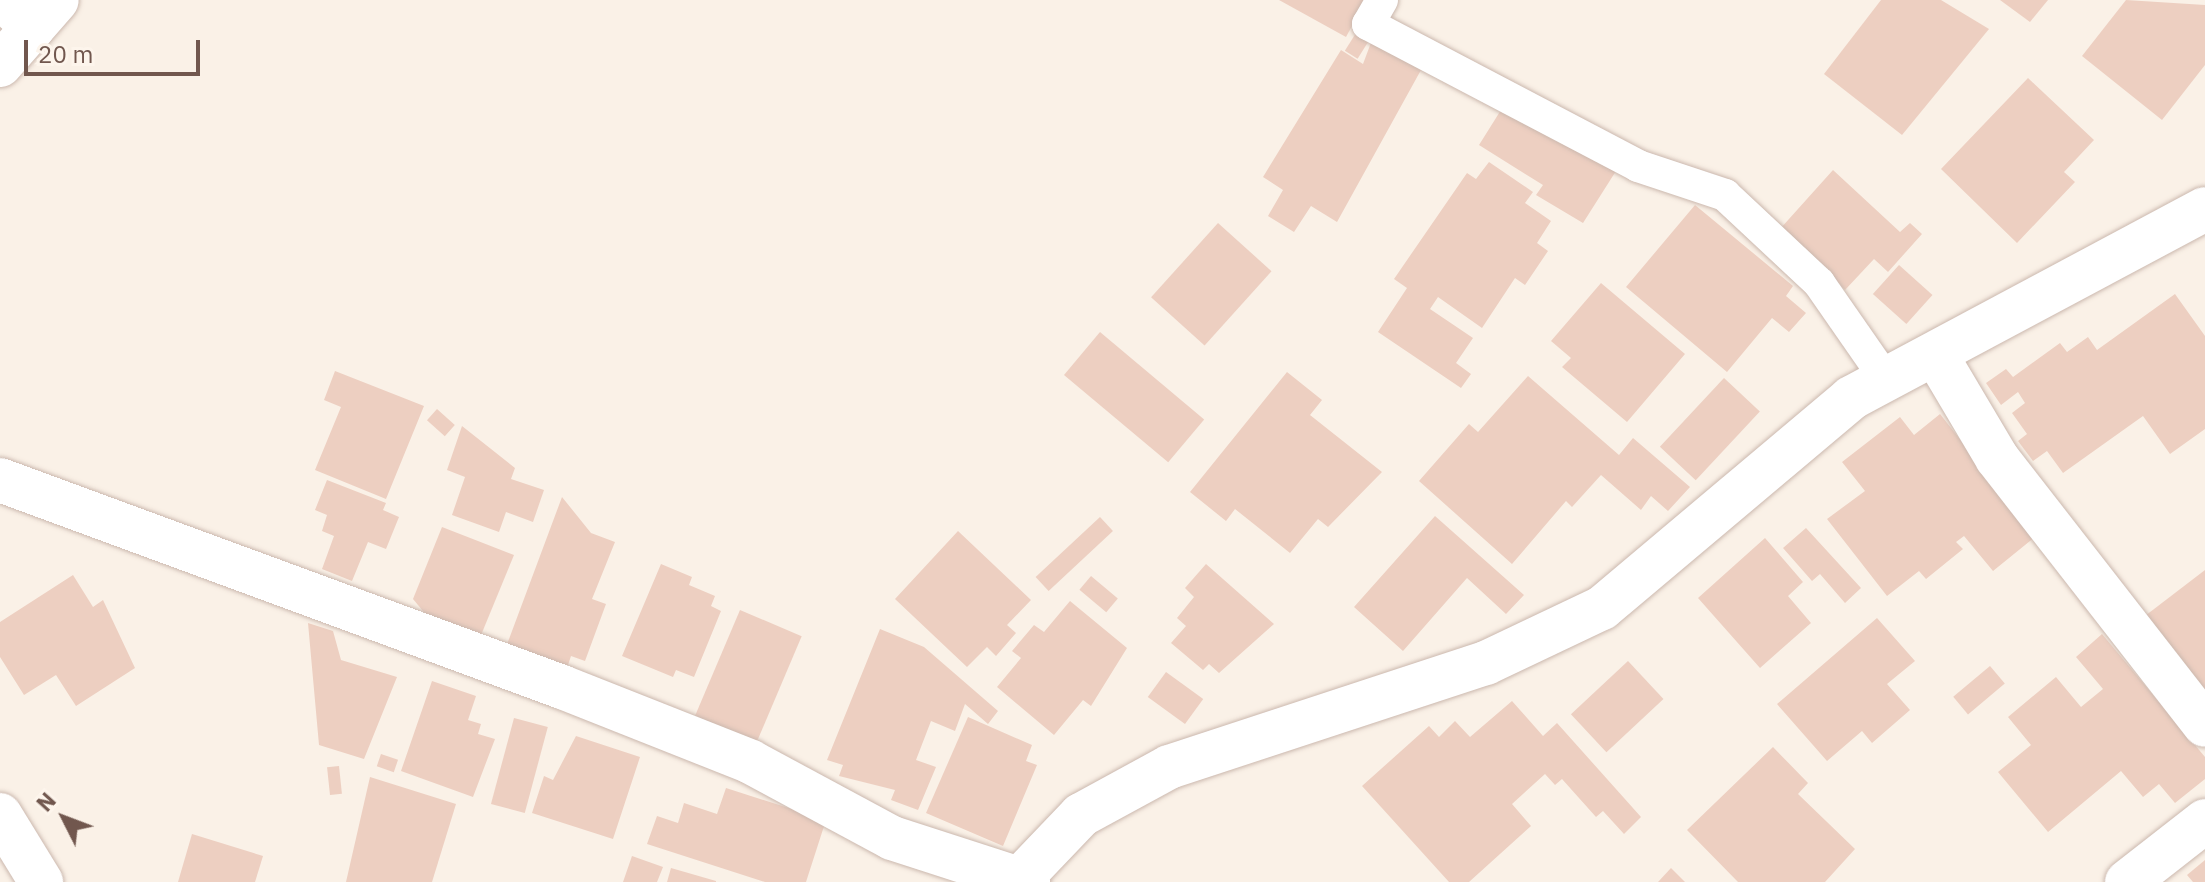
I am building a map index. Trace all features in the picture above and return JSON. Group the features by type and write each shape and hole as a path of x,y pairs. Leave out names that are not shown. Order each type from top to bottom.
{"street":[{"path":"0,65 32,9"},
{"path":"0,480 751,762 892,838 1022,880 1081,815 1169,767 1486,663 1602,608 1812,427 1887,381 1937,357 2205,209"},
{"path":"1937,357 1997,458 2205,725"},
{"path":"0,815 41,882"},
{"path":"2127,882 2205,821"}],"lane":[{"path":"1382,0 1368,24 1638,166 1725,195 1819,283 1887,381"}],"building":[{"path":"1279,0 1366,0 1346,37"},
{"path":"1881,0 1941,0 1989,29 1902,135 1824,74"},
{"path":"2000,0 2048,0 2030,22"},
{"path":"2126,0 2205,5 2205,65 2162,120 2082,56"},
{"path":"1356,33 1369,41 1358,59 1345,51"},
{"path":"1372,40 1421,70 1337,222 1311,206 1294,232 1268,216 1283,190 1263,177 1341,50 1363,64"},
{"path":"2028,78 2094,140 2064,172 2075,182 2017,243 1941,169"},
{"path":"1506,102 1616,171 1583,223 1536,195 1543,185 1479,145"},
{"path":"1489,162 1533,192 1525,203 1551,221 1537,243 1548,251 1525,285 1515,278 1482,328 1438,297 1430,309 1473,338 1456,363 1471,374 1461,388 1378,332 1407,288 1394,279 1467,173 1476,179"},
{"path":"1833,170 1900,232 1910,223 1922,234 1888,272 1874,259 1845,290 1780,229"},
{"path":"1695,205 1793,286 1786,296 1806,313 1789,332 1772,318 1727,372 1626,287"},
{"path":"1218,223 1272,271 1205,345 1151,297"},
{"path":"1899,265 1932,295 1906,324 1873,294"},
{"path":"1601,283 1685,354 1627,422 1562,367 1571,358 1551,341"},
{"path":"2175,294 2205,336 2205,429 2170,454 2143,416 2063,473 2047,451 2033,461 2018,441 2027,434 2012,413 2025,403 2018,392 2001,405 1986,383 2006,369 2013,377 2060,343 2067,352 2088,337 2097,350"},
{"path":"1100,332 1204,419 1168,462 1064,375"},
{"path":"335,371 424,406 386,499 315,470 341,407 324,400"},
{"path":"1287,372 1322,400 1310,415 1382,472 1328,527 1318,519 1290,553 1235,509 1226,521 1190,492"},
{"path":"1528,376 1619,455 1633,438 1690,487 1668,511 1651,496 1641,510 1601,475 1572,507 1566,501 1512,564 1419,481 1469,424 1478,432"},
{"path":"1724,378 1760,411 1696,480 1660,447"},
{"path":"437,409 455,425 445,436 427,420"},
{"path":"1940,414 2036,536 1993,571 1964,536 1956,542 1963,549 1926,579 1919,571 1887,596 1827,519 1865,491 1842,462 1900,417 1914,435"},
{"path":"462,426 515,468 511,479 544,490 533,522 506,512 499,532 452,515 465,477 447,470"},
{"path":"327,480 386,503 383,510 399,517 386,549 368,542 352,581 322,569 334,536 322,531 327,515 315,510"},
{"path":"562,497 591,533 615,542 592,599 606,604 585,661 571,656 568,665 554,665 506,647"},
{"path":"1435,516 1524,595 1506,614 1467,578 1403,651 1354,607"},
{"path":"1100,517 1113,531 1049,591 1036,577"},
{"path":"442,527 514,555 479,640 432,622 413,599"},
{"path":"1806,528 1861,588 1845,603 1820,574 1812,581 1783,548"},
{"path":"958,531 1031,600 1007,625 1016,633 996,656 987,647 967,667 895,599"},
{"path":"1765,538 1803,582 1788,596 1811,623 1760,668 1698,598"},
{"path":"661,564 692,577 689,585 715,596 711,606 721,611 694,677 676,670 673,677 622,656"},
{"path":"1206,564 1274,624 1219,673 1209,664 1203,670 1171,643 1186,626 1177,618 1194,597 1185,588"},
{"path":"2205,570 2205,692 2141,619"},
{"path":"73,575 93,607 103,600 135,668 76,706 56,675 24,695 0,657 0,622"},
{"path":"1091,576 1118,598 1106,612 1079,590"},
{"path":"1070,601 1127,648 1091,706 1083,700 1054,735 997,687 1021,658 1012,651 1034,625 1044,632"},
{"path":"740,610 802,636 757,742 695,716"},
{"path":"1877,618 1915,661 1887,684 1910,710 1872,743 1862,731 1827,761 1777,704"},
{"path":"308,623 333,631 341,660 397,677 364,759 319,745"},
{"path":"880,629 924,647 998,711 988,724 965,704 955,731 931,721 916,760 936,767 918,810 891,800 895,790 839,776 843,765 827,760"},
{"path":"2102,634 2205,757 2205,779 2175,803 2159,784 2143,797 2121,771 2048,832 1998,772 2031,745 2008,717 2056,677 2081,707 2103,689 2076,657"},
{"path":"1628,661 1663,699 1606,752 1571,714"},
{"path":"1990,666 2005,684 1968,714 1953,697"},
{"path":"1166,672 1203,699 1185,724 1148,697"},
{"path":"432,681 476,696 468,720 481,724 478,734 495,739 473,797 401,771"},
{"path":"1512,701 1543,736 1557,723 1641,817 1624,834 1603,811 1596,817 1562,779 1555,785 1545,774 1512,804 1531,826 1469,882 1449,882 1362,786 1429,726 1439,737 1455,721 1470,737"},
{"path":"968,717 1032,745 1026,761 1037,765 1003,846 926,813"},
{"path":"514,718 548,727 525,813 491,804"},
{"path":"576,736 640,757 613,839 532,813 544,776 553,780"},
{"path":"1773,747 1808,783 1798,794 1855,849 1825,882 1738,882 1687,830"},
{"path":"381,754 398,760 394,772 377,766"},
{"path":"339,766 342,794 330,795 327,767"},
{"path":"370,777 456,804 432,882 346,882"},
{"path":"726,788 826,820 806,882 765,882 647,844 657,816 678,823 684,803 717,814"},
{"path":"192,834 263,856 255,882 178,882"},
{"path":"632,856 663,867 657,882 623,882"},
{"path":"2205,860 2205,882 2193,882 2187,875"},
{"path":"671,868 716,881 716,882 667,882"},
{"path":"1671,868 1685,882 1658,882"}]}
